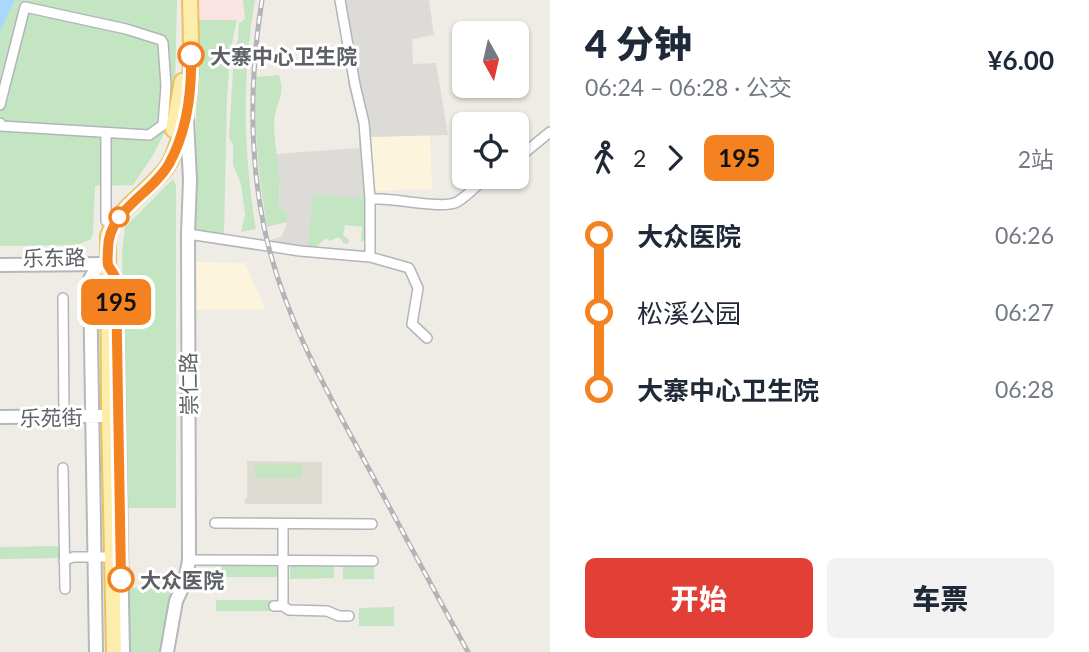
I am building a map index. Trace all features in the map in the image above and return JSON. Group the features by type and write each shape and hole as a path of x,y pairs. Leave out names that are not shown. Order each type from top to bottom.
{"main road":[{"path":"114,652 104,260 100,237 106,221 161,162 169,143 182,82 182,0"},
{"path":"106,652 100,557 97,416 104,260 110,230 167,167 176,150 187,113 191,82 190,0"},
{"name":"崇仁路","path":"167,652 176,601 185,582 189,560 190,180 187,113"},
{"name":"乐东路","path":"0,258 104,260"},
{"path":"104,260 116,279 122,652"},
{"name":"乐东路","path":"0,265 104,260"},
{"name":"乐苑街","path":"0,417 97,416"},
{"path":"96,652 100,557"}],"street":[{"path":"340,0 364,123 370,199 370,257"},
{"path":"0,105 25,7 127,29 161,40 166,86 163,125 149,135 1,126 0,123"},
{"path":"529,147 550,132"},
{"path":"106,133 106,221"},
{"path":"370,199 386,198 444,205 455,203 472,189"},
{"path":"188,234 300,251 370,257 410,268 418,288 412,324 427,338"},
{"path":"63,298 64,416"},
{"path":"63,468 65,589"},
{"path":"215,523 372,524"},
{"path":"283,524 283,560 278,606 289,610 327,611 339,616 349,616"},
{"path":"64,561 73,557 100,557"},
{"path":"189,560 373,561"}],"shaded area":[{"path":"197,0 243,0 243,20 197,20"},
{"path":"335,0 429,0 434,35 412,39 413,64 436,63 448,135 371,137 373,183 363,184 362,198 308,248 272,244 271,240 282,236 287,222 287,213 278,205 280,192 275,154 359,148 359,128 348,84 349,70"},
{"path":"430,135 432,189 373,191 371,137"},
{"path":"194,262 245,263 265,309 194,310"},
{"path":"247,461 322,462 322,504 245,504"}],"green space":[{"path":"5,0 177,0 175,85 167,128 133,185 95,186 93,233 91,239 77,245 0,246 0,11"},
{"path":"243,0 255,0 248,57 246,114 256,229 241,232 245,215 241,184 233,165 233,144 229,138 234,54 239,23 245,19"},
{"path":"197,20 237,20 231,47 227,97 224,234 220,235 195,229"},
{"path":"279,75 281,95 274,123 278,205 287,213 287,222 267,227 257,152 256,77"},
{"path":"173,179 176,185 176,508 125,508 122,252 125,227"},
{"path":"363,183 366,186 367,239 361,242 362,227 345,225 343,235 349,240 348,244 338,237 330,241 326,238 315,248 308,248 313,194 362,198"},
{"path":"255,464 302,464 302,478 255,478"},
{"path":"60,546 60,558 0,559 0,547"},
{"path":"221,565 278,565 278,577 221,577"},
{"path":"290,565 334,565 334,578 290,579"},
{"path":"343,565 374,565 374,579 343,579"},
{"path":"176,587 161,652 128,652 127,588"},
{"path":"216,600 272,600 272,611 216,611"},
{"path":"394,607 394,626 359,626 359,608"}],"water":[{"path":"0,0 15,0 0,31"}],"railway":[{"path":"262,0 255,57 253,114 259,199 271,257 304,345 468,652"}],"bus line":[{"name":"195","path":"121,579 116,279 108,264 108,236 116,221 167,167 176,150 187,113 191,55"}],"place":[{"name":"大寨中心卫生院","path":"191,55"},
{"name":"大众医院","path":"121,579"}]}
